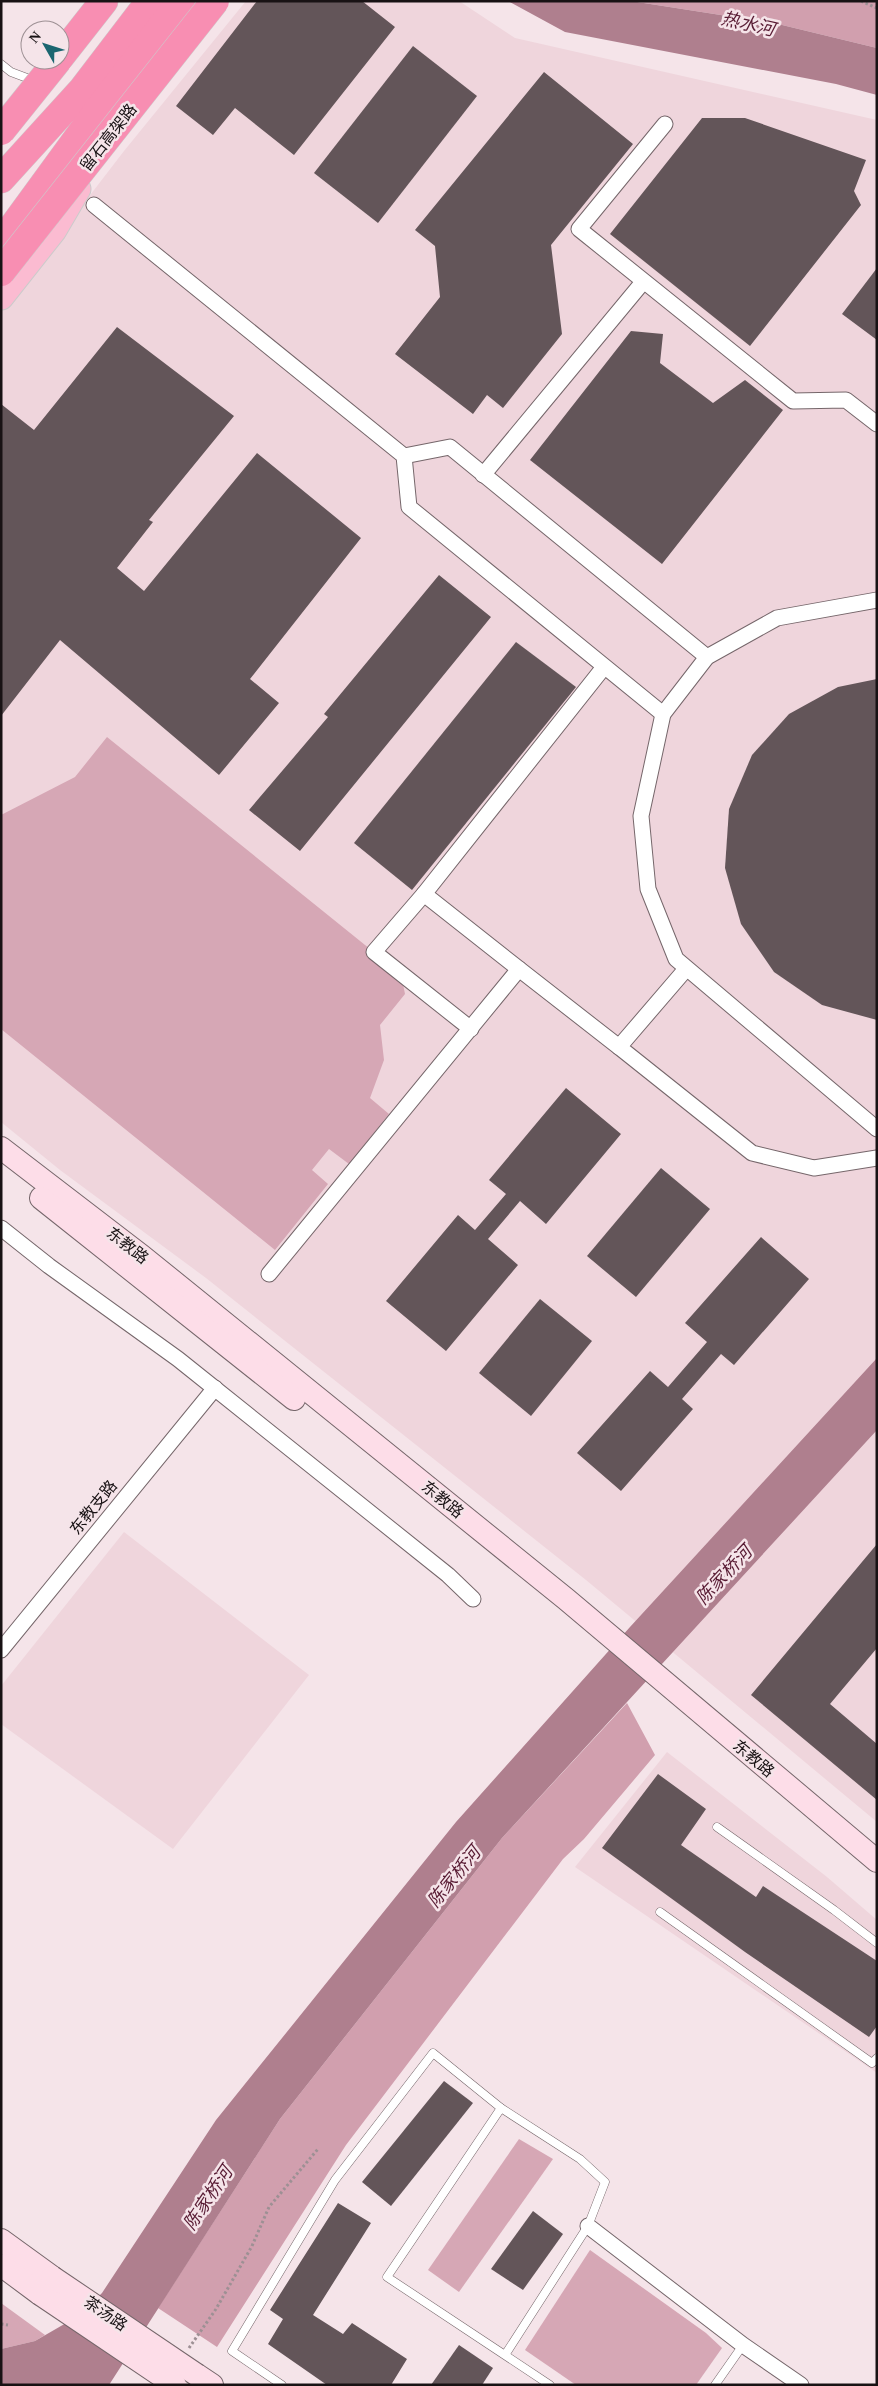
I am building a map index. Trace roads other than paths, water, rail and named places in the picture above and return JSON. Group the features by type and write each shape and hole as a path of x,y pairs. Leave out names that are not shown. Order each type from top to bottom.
{"highway":[{"path":"70,45 104,1"},
{"path":"1,179 82,90 150,1"},
{"name":"留石高架路","path":"1,243 98,110 182,1"},
{"name":"留石高架路","path":"1,272 215,1"},
{"path":"1,130 50,70"},
{"path":"1,250 22,216"}],"main road":[{"path":"1,130 48,87 114,1"},
{"path":"1,297 54,230 122,114 210,1"}],"street":[{"path":"665,124 579,229 642,282 793,401 846,400 877,424"},
{"path":"94,206 404,456 409,507 663,714"},
{"path":"484,474 642,282"},
{"path":"404,456 450,447 707,657"},
{"path":"877,600 777,618 707,657 663,714 641,816 645,874 648,889 676,959 877,1129"},
{"path":"471,1029 374,952 424,894 604,667"},
{"path":"424,894 752,1152 814,1168 877,1158"},
{"path":"269,1274 519,969"},
{"path":"619,1048 686,969"},
{"name":"东教路","path":"1,1148 143,1257 563,1605 699,1720 877,1876"},
{"name":"东教路","path":"1,1166 563,1605"},
{"path":"1,1228 215,1388 448,1574 473,1599"},
{"name":"东教支路","path":"1,1650 215,1388"},
{"name":"东教路","path":"699,1720 877,1860"},
{"path":"588,2226 743,2345 801,2385"},
{"name":"茶汤路","path":"1,2240 46,2286 175,2385"},
{"name":"茶汤路","path":"1,2265 46,2286 204,2380"}],"lane":[{"path":"1,64 11,72 48,87"},
{"path":"717,1827 834,1910 877,1944"},
{"path":"660,1912 872,2063 877,2058"},
{"path":"282,2385 232,2351 335,2180 433,2053 501,2108 580,2159 605,2182 588,2226 505,2355"},
{"path":"501,2108 387,2277 550,2385"},
{"path":"715,2385 743,2345"}],"water":[{"name":"热水河","path":"508,1 631,1 778,24 877,48 877,95 836,84 565,32"},
{"name":"陈家桥河","path":"877,1358 877,1430 502,1838 280,2119 109,2385 1,2385 1,2349 35,2341 80,2315 102,2293 216,2120 456,1822 630,1627"}]}
